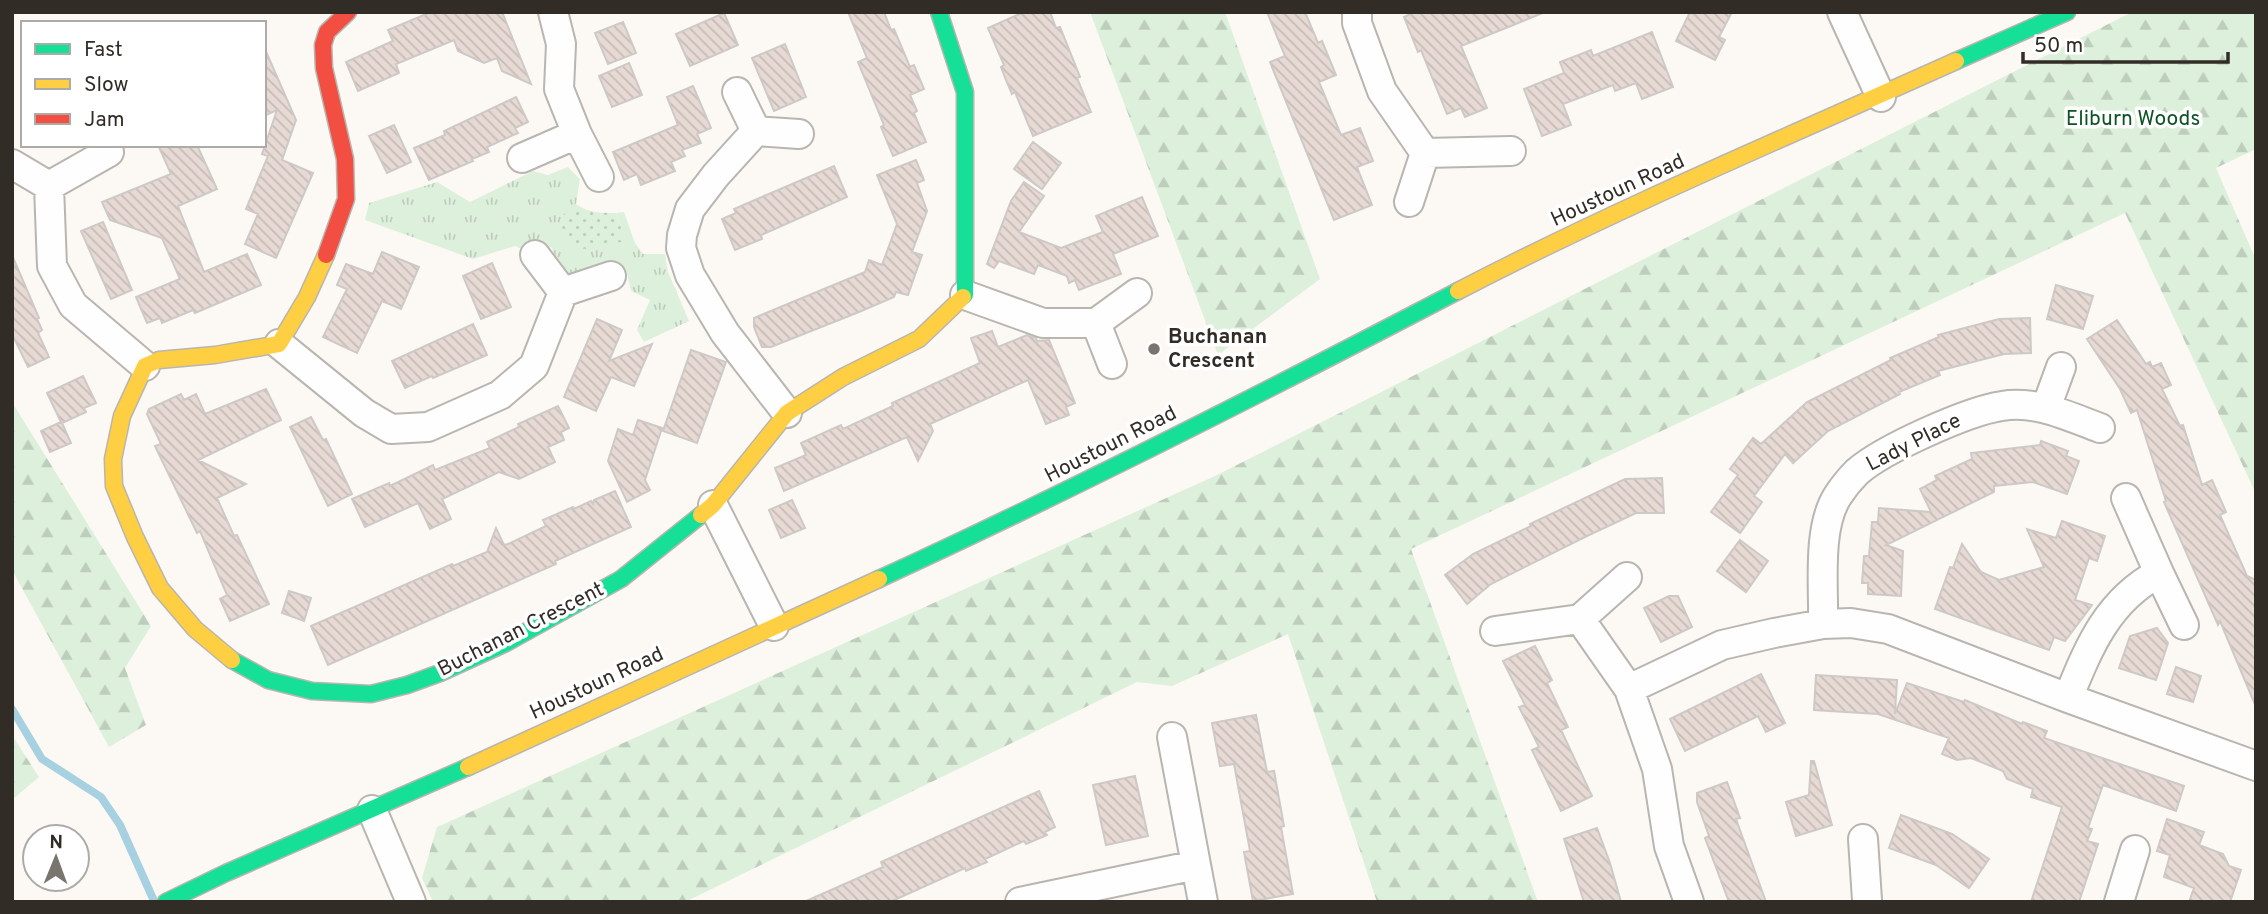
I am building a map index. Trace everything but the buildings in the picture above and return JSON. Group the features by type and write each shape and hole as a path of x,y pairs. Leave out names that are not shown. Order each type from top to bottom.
{"street":[{"path":"279,344 307,297 329,249 346,199 345,159 324,68 323,45 327,32 348,12"},
{"path":"553,12 561,44 559,89 577,134 599,177"},
{"path":"939,12 965,92 965,295 1043,323 1096,323 1137,293"},
{"path":"1357,12 1357,23 1382,91 1425,153"},
{"path":"1842,12 1881,97"},
{"name":"Houstoun Road","path":"166,902 1010,519 1247,401 1524,257 1696,177 2067,12"},
{"path":"737,92 755,131"},
{"path":"755,131 799,134"},
{"path":"755,131 690,209 681,248 691,275 725,333 786,413"},
{"path":"522,158 577,134"},
{"path":"1425,153 1511,151"},
{"path":"49,186 110,152"},
{"path":"1409,202 1425,153"},
{"path":"12,164 49,186"},
{"path":"49,186 52,266 73,304 145,366 159,360 215,355 279,344 364,413 391,429 428,427 500,396 534,366 563,292"},
{"path":"535,255 563,292"},
{"path":"563,292 611,276"},
{"name":"Buchanan Crescent","path":"145,366 122,416 113,458 113,476 114,486 135,537 160,587 195,629 235,663 268,680 312,691 371,694 440,673 506,643 621,579 713,505 786,413 843,377 919,339 965,295"},
{"path":"1096,323 1112,364"},
{"path":"2046,408 2061,367"},
{"name":"Lady Place","path":"1823,624 1825,533 1836,499 1857,472 1889,451 1954,420 2003,405 2046,408 2101,428"},
{"path":"2126,498 2184,625"},
{"path":"713,505 774,626"},
{"path":"2068,698 2089,646 2106,620 2122,599 2140,583 2159,573"},
{"path":"1495,631 1580,619 1627,577"},
{"path":"1580,619 1629,689 1657,769 1669,846 1689,902"},
{"path":"1629,689 1722,645 1823,624 1851,622 1888,629 2256,766"},
{"path":"1172,737 1203,902"},
{"path":"372,810 411,902"},
{"path":"1863,839 1871,901"},
{"path":"2119,902 2135,850"},
{"path":"1020,902 1196,865"}],"green space":[{"path":"1090,12 1225,12 1320,279 1218,355"},
{"name":"Eliburn Woods","path":"2132,12 2256,12 2256,149 2216,168 2256,260 2256,494 2125,213 1411,549 1538,902 1377,902 1288,634 1172,686 1137,682 685,902 433,902 422,878 437,827 1215,476"},
{"path":"568,167 580,179 576,204 563,216 626,241 616,213 624,212 635,243 643,254 665,254 668,272 689,321 644,342 637,330 650,300 631,291 626,270 580,278 565,275 551,247 528,252 515,246 473,259 365,220 369,203 437,182 470,202 533,171 548,175"},
{"path":"576,204 590,211 616,213 626,241 585,249 568,244 562,232 563,215"},
{"path":"12,402 151,626 125,668 146,725 109,747 12,570"},
{"path":"12,735 39,777 12,800"}],"waterway":[{"path":"12,709 42,759 101,797 120,825 154,901"}],"traffic: fast":[{"path":"939,12 965,92 963,297"},
{"path":"1956,61 2067,12"},
{"path":"879,579 1170,439 1458,291"},
{"path":"232,660 268,680 312,691 371,694 407,685 506,643 621,579 701,515"},
{"path":"166,902 468,767"}],"traffic: slow":[{"path":"1458,291 1643,201 1956,61"},
{"path":"232,660 195,629 160,588 135,537 114,486 113,459 122,416 145,366 159,360 215,355 279,344 307,297 326,255"},
{"path":"701,515 713,505 787,413 843,377 919,339 963,297"},
{"path":"468,767 879,579"}],"traffic: jam":[{"path":"326,255 346,199 345,159 324,68 323,45 327,32 348,12"}],"place":[{"name":"Buchanan Crescent","path":"1154,349"}]}
